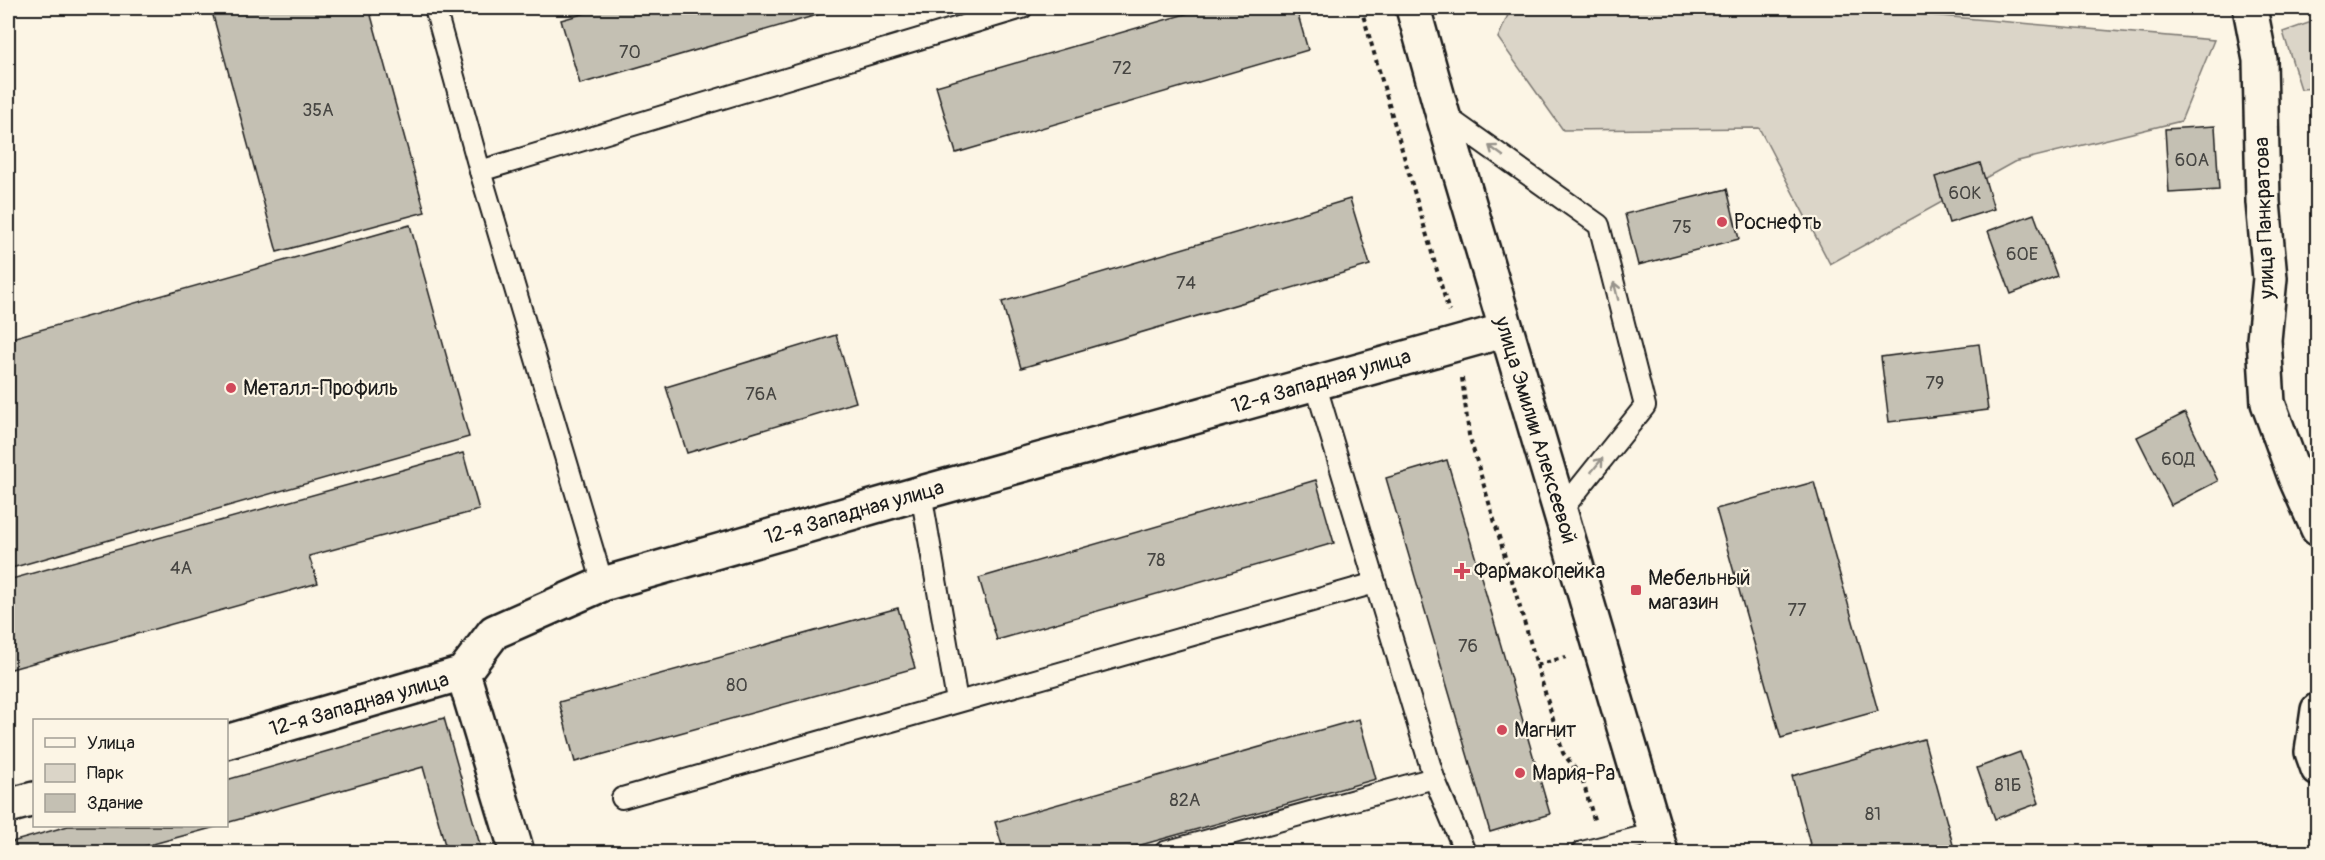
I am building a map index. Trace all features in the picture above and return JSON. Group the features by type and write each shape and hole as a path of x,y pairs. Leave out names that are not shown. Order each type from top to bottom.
{"street":[{"name":"улица Эмилии Алексеевой","path":"1413,8 1659,843"},
{"name":"улица Панкратова","path":"2250,8 2260,60 2263,202 2270,278 2264,340 2268,403 2295,477 2318,528"},
{"name":"12-я Западная улица","path":"228,741 463,673 494,632 603,584 1506,330"},
{"path":"463,673 517,852"},
{"path":"2318,710 2312,752 2318,769"},
{"path":"8,806 33,799"}],"lane":[{"path":"435,8 480,171 603,584"},
{"path":"480,171 1022,8"},
{"path":"1442,112 1599,225 1645,406 1561,511"},
{"path":"1315,383 1434,778 1466,852"},
{"path":"921,493 957,701"},
{"path":"622,798 1375,583"},
{"path":"1165,852 1434,778"},
{"path":"1582,852 1659,843"}],"path":[{"path":"1360,8 1458,343 1469,435 1563,753 1582,778 1602,848"},
{"path":"1537,665 1566,657"}],"green space":[{"path":"1511,8 1910,8 1918,14 2214,40 2181,121 2014,162 1830,264 1759,128 1563,130 1498,38"},
{"path":"2317,20 2317,88 2301,89 2283,32"}],"building":[{"path":"211,8 369,8 425,212 277,252"},
{"path":"603,8 841,8 580,84 561,20"},
{"path":"1206,8 1296,8 1308,50 956,153 936,86"},
{"path":"2215,126 2219,190 2169,193 2165,129"},
{"path":"1980,163 1994,209 1949,223 1935,177"},
{"path":"1727,189 1739,239 1638,265 1625,214"},
{"path":"1350,199 1370,265 1021,368 1002,302"},
{"path":"2034,214 2057,276 2011,294 1988,231"},
{"name":"Металл-Профиль","path":"410,225 469,437 8,569 8,339"},
{"path":"836,335 856,402 687,453 666,387"},
{"path":"1979,344 1988,410 1889,422 1881,357"},
{"path":"2185,413 2218,481 2171,505 2137,437"},
{"path":"463,453 479,510 309,556 318,583 8,670 8,580"},
{"path":"1447,460 1550,814 1490,832 1386,478"},
{"path":"1316,480 1334,543 997,640 979,578"},
{"path":"1814,482 1878,711 1781,738 1716,509"},
{"path":"898,608 915,668 575,762 559,702"},
{"path":"444,718 482,852 447,852 423,767 228,822 228,779"},
{"path":"1359,719 1376,779 1116,852 1004,852 995,822"},
{"path":"1924,739 1955,852 1812,852 1792,776"},
{"path":"2020,752 2039,803 1995,819 1977,768"},
{"path":"64,827 215,827 124,852 8,852 8,843"}],"place":[{"name":"Роснефть","path":"1722,222"},
{"name":"Металл-Профиль","path":"231,388"},
{"name":"Фармакопейка","path":"1462,571"},
{"name":"Мебельный магазин","path":"1636,590"},
{"name":"Магнит","path":"1502,730"},
{"name":"Мария-Ра","path":"1520,773"}]}
